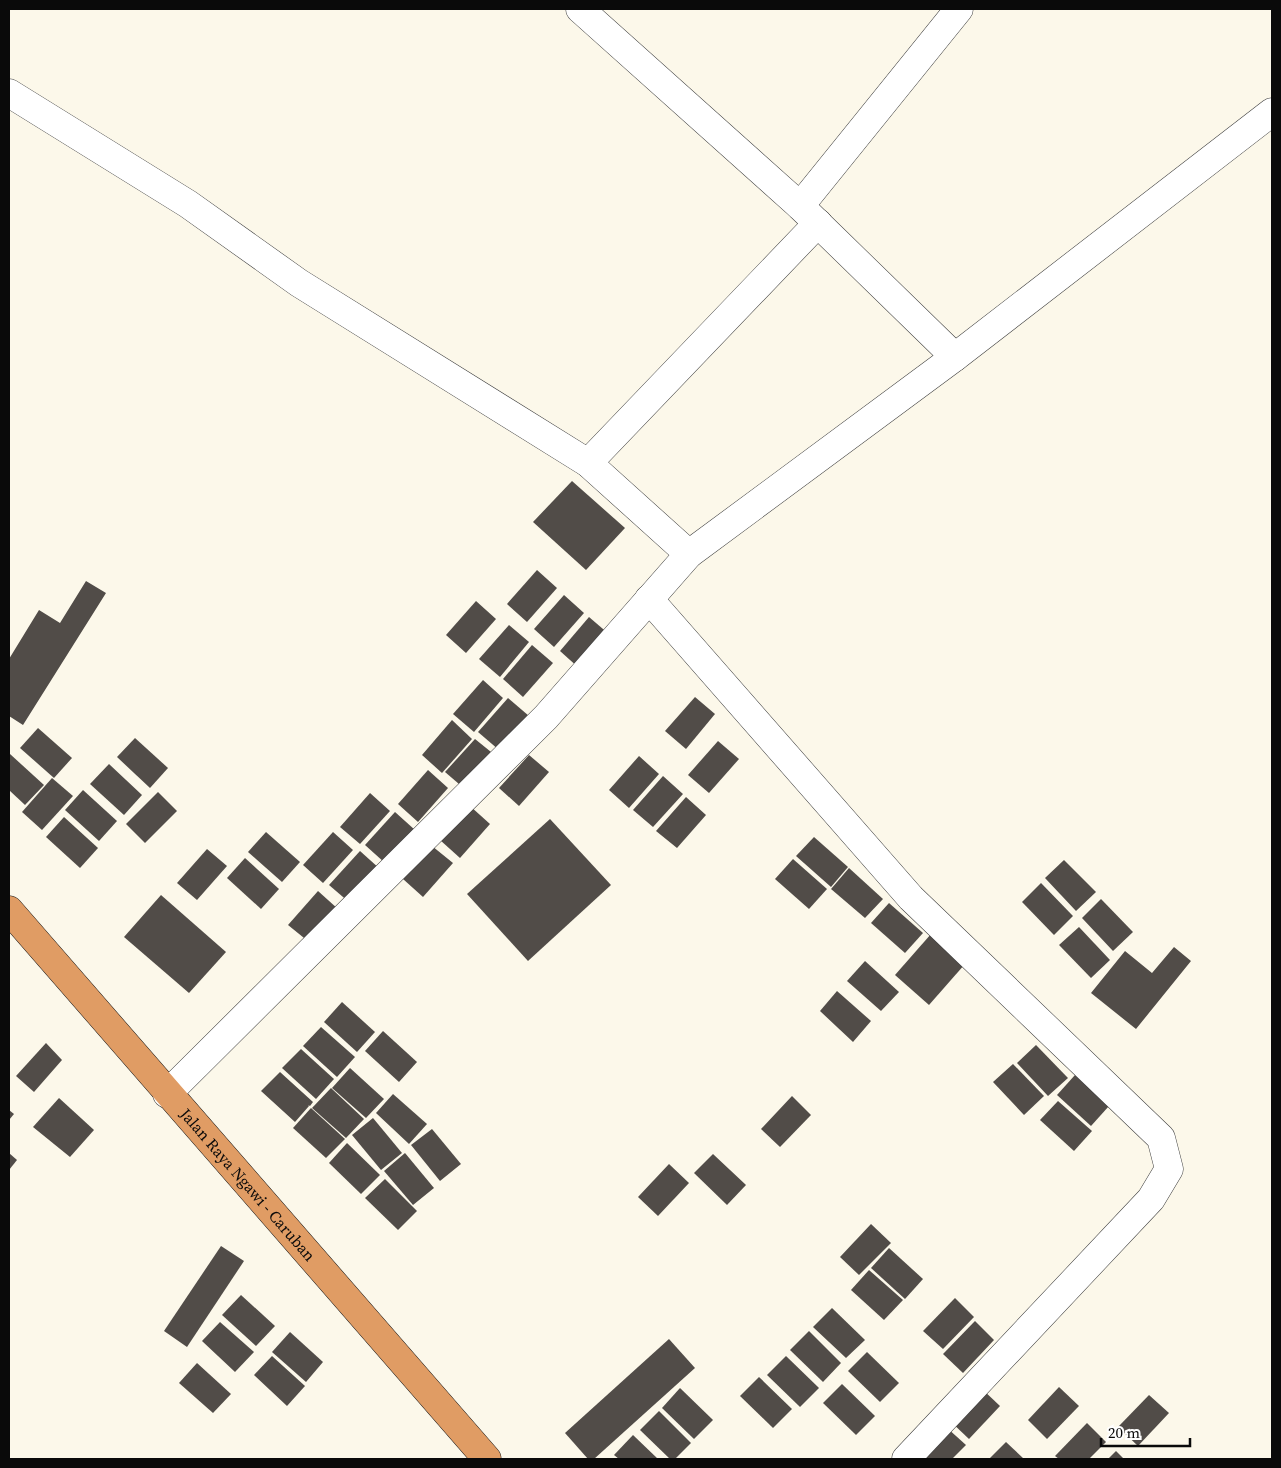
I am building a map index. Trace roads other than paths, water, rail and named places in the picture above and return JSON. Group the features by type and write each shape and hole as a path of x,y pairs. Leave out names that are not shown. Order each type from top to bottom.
{"highway":[{"name":"Jalan Raya Ngawi - Caruban","path":"9,910 167,1094 487,1459"}],"street":[{"path":"580,9 809,214 955,357"},
{"path":"588,463 809,214 960,9"},
{"path":"9,93 188,204 299,283 588,463 689,554"},
{"path":"167,1094 546,717 689,554 955,357 1272,112"},
{"path":"649,599 911,898 1160,1138 1169,1169 1151,1199 906,1459"}]}
